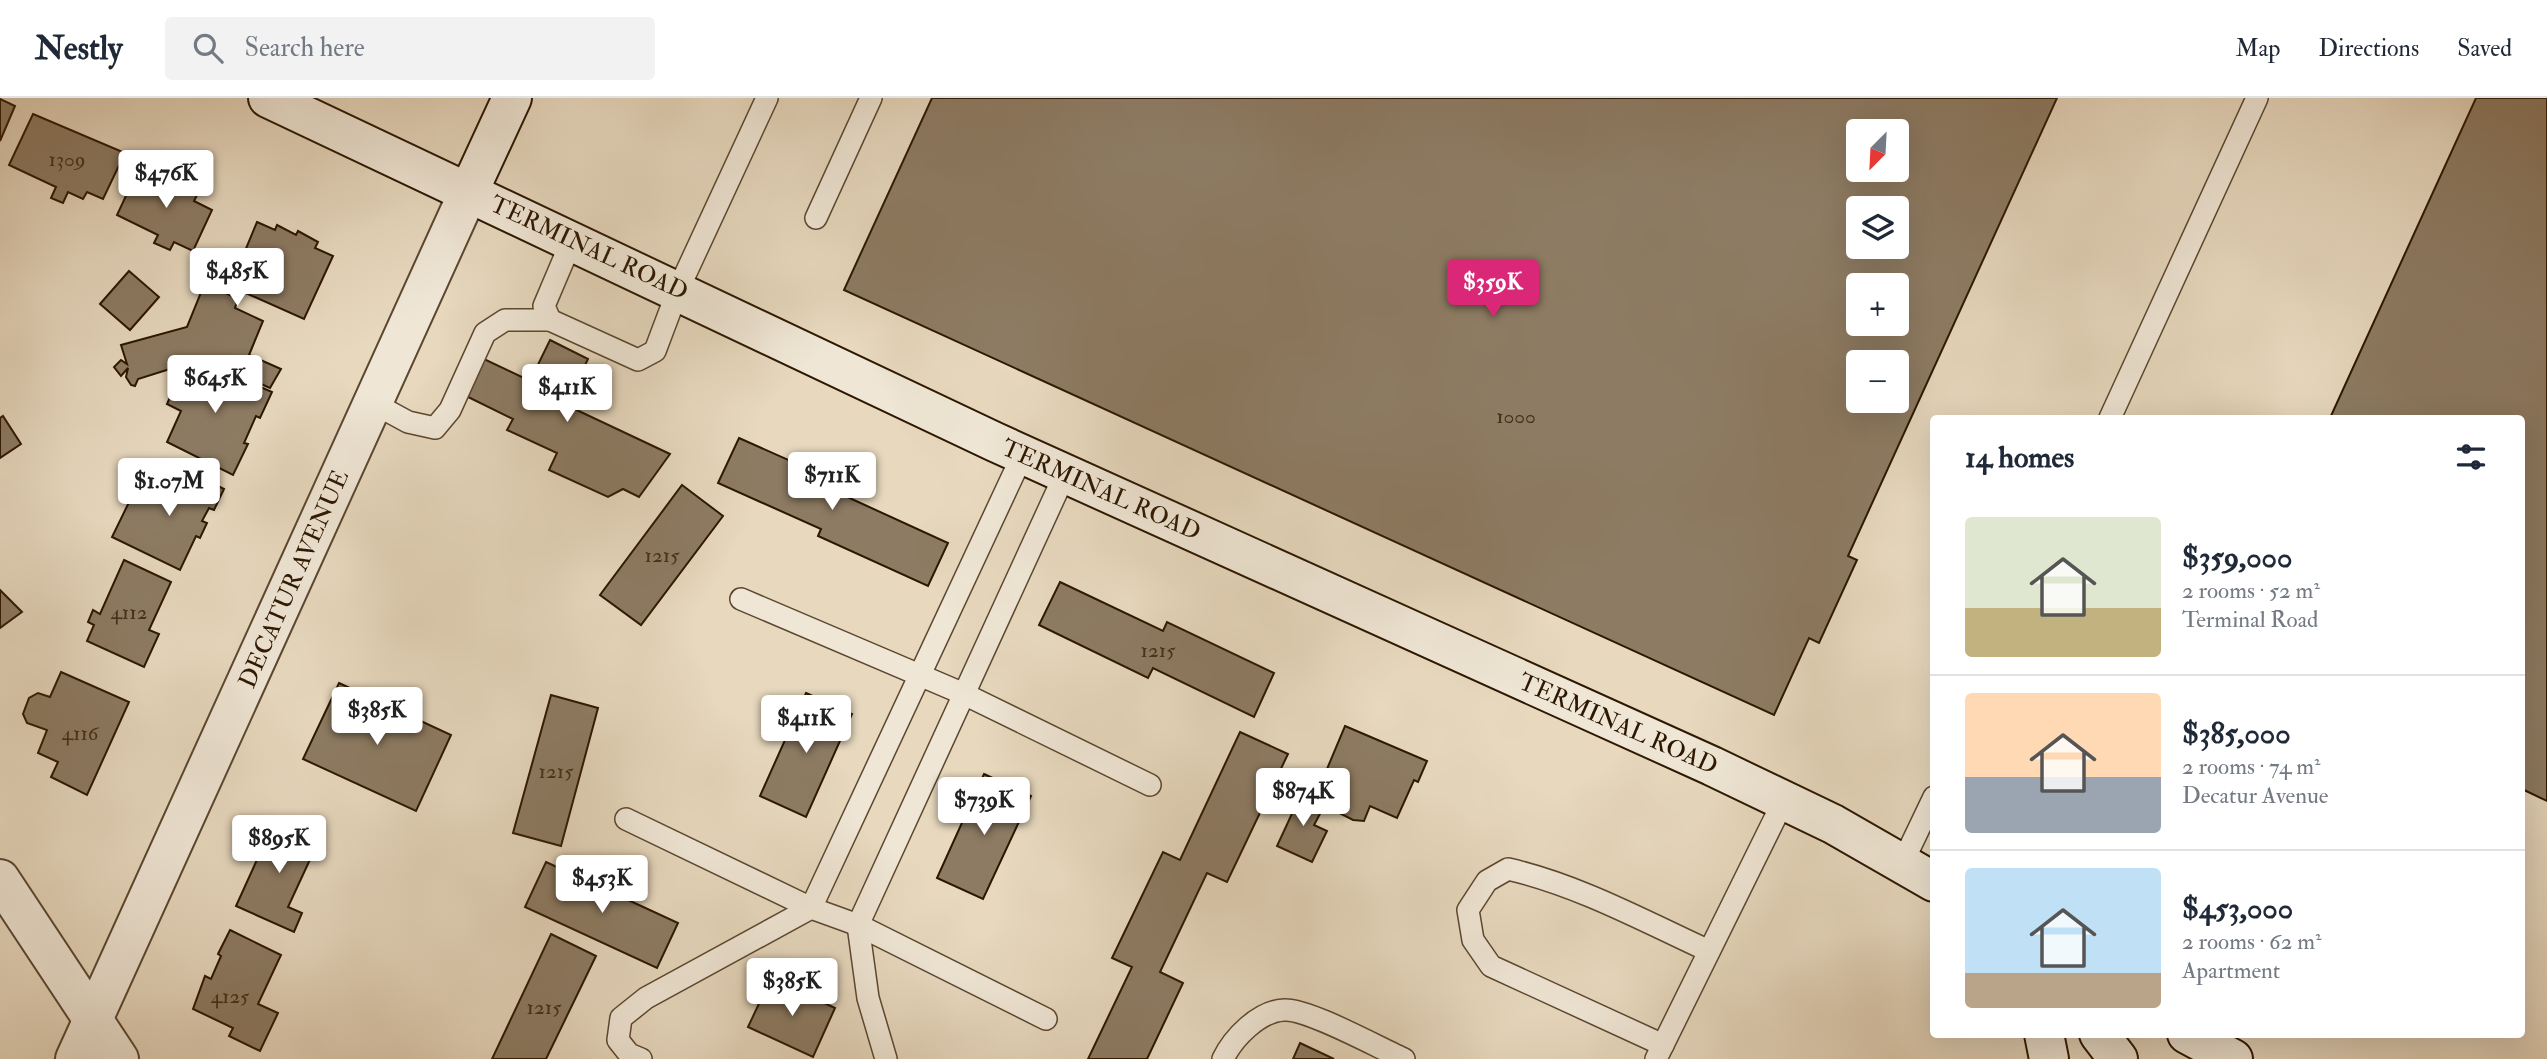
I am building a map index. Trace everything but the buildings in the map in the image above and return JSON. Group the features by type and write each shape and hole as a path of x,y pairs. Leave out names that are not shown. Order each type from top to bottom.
{"main road":[{"name":"TERMINAL ROAD","path":"268,98 1065,474 1784,800 1833,824 1918,874"},
{"name":"DECATUR AVENUE","path":"75,1059 512,98"},
{"path":"0,879 119,1059"},
{"path":"2045,1038 2049,1059"},
{"path":"2102,1038 2118,1059"},
{"path":"2195,1038 2234,1059"}],"lane":[{"path":"373,403 408,422 435,428 450,410 485,333 505,320 550,320 638,360 655,351 678,290 767,98"},
{"path":"816,218 871,98"},
{"path":"2111,415 2257,98"},
{"path":"550,320 544,306 572,240"},
{"path":"641,1059 629,1054 618,1040 621,1018 646,998 810,908 1023,454"},
{"path":"886,1059 869,998 858,925 1065,474"},
{"path":"741,599 964,694 1150,785"},
{"path":"1709,951 1619,910 1533,875 1508,869 1487,881 1468,909 1473,940 1491,966 1659,1052 1784,800"},
{"path":"1918,874 1930,816"},
{"path":"626,819 810,908 858,925 1046,1019"},
{"path":"1223,1059 1228,1048 1255,1021 1284,1010 1309,1016 1404,1059"}]}
